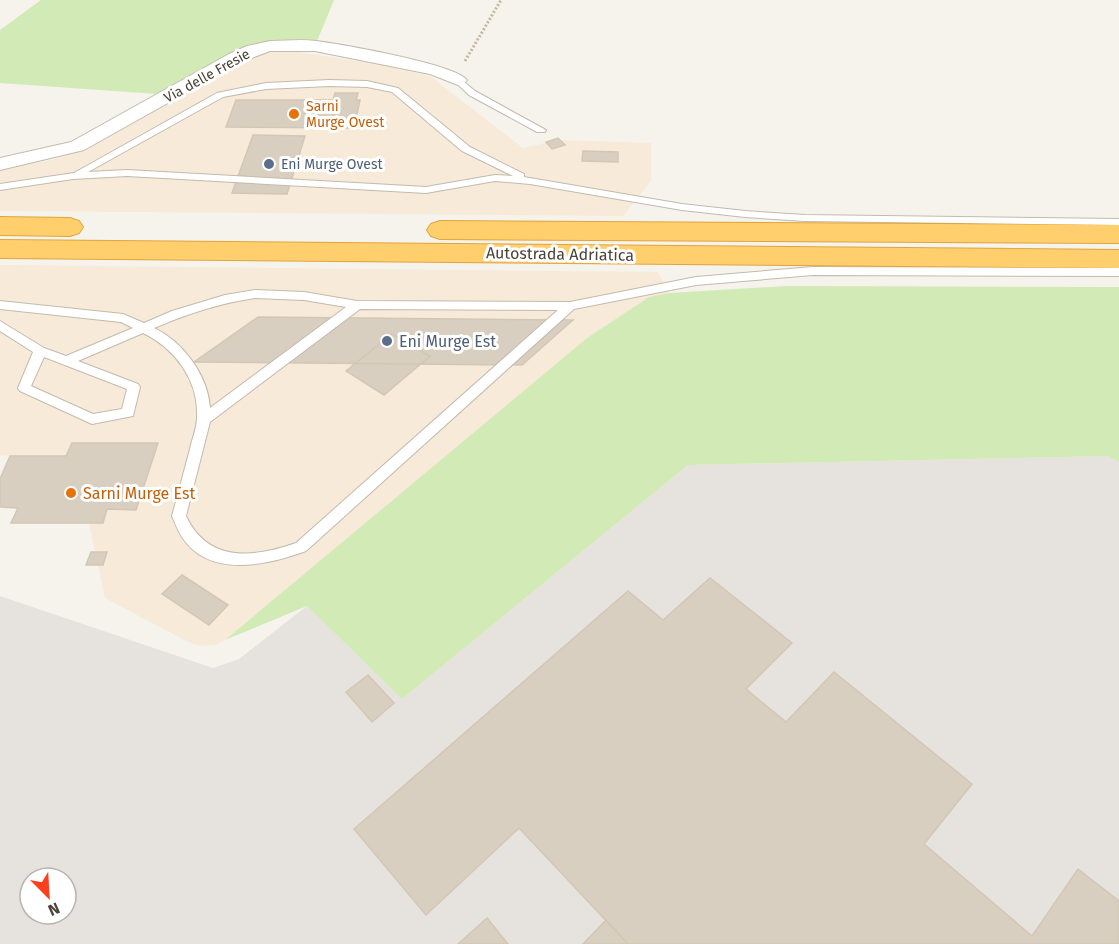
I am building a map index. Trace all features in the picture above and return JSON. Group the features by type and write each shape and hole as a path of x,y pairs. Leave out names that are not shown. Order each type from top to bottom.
{"highway":[{"name":"Autostrada Adriatica","path":"0,226 1119,234"},
{"name":"Autostrada Adriatica","path":"0,249 1119,259"}],"street":[{"name":"Via delle Fresie","path":"0,164 77,146 235,58 270,46 315,46 435,70 458,80"}],"lane":[{"path":"458,80 472,93 541,130"},
{"path":"73,176 220,95 266,86 329,83 367,84 395,90 466,149 530,180"},
{"path":"0,187 73,176 127,173 426,190 495,178 530,180 682,207 744,214 805,218 1119,222"},
{"path":"66,361 176,314 229,298 255,294 304,296 357,305 570,306 696,281 813,271 1119,272"},
{"path":"0,305 123,318 163,337 186,360 195,376 202,399 204,419 179,516 184,531 197,545 221,557 249,561 276,557 301,547 570,306"},
{"path":"204,419 357,305"},
{"path":"0,325 40,351 134,387 128,413 92,419 24,388 40,351"}],"path":[{"path":"458,80 461,67 501,0"}],"shaded area":[{"path":"262,52 298,52 377,64 430,76 523,148 558,140 651,143 651,181 623,216 0,211 0,169 52,160 77,151"},
{"path":"0,265 658,272 669,293 649,297 587,338 225,640 215,645 201,646 188,642 105,598 89,523 11,523 17,508 0,507 0,479 10,456 0,455"},
{"path":"1108,456 1119,462 1119,944 0,944 0,596 213,668 239,659 307,606 402,699 688,465"}],"green space":[{"path":"41,0 334,0 315,46 270,46 171,95 0,83 0,30"},
{"path":"787,286 1119,287 1119,462 1108,456 688,465 402,699 307,606 225,640 587,338 649,297 669,293"}],"building":[{"name":"Sarni Murge Ovest","path":"335,93 358,93 356,100 360,100 354,128 226,127 236,100 333,100"},
{"name":"Eni Murge Ovest","path":"253,135 305,136 287,194 232,193"},
{"path":"558,138 565,145 552,149 546,142"},
{"path":"583,151 618,152 618,162 582,161"},
{"name":"Eni Murge Est","path":"258,317 573,320 522,365 194,362"},
{"path":"392,334 430,356 384,395 346,371"},
{"name":"Sarni Murge Est","path":"72,443 158,443 136,510 107,509 103,523 11,523 18,508 0,507 0,479 10,456 66,456"},
{"path":"91,552 107,552 103,565 86,565"},
{"path":"182,575 228,605 209,625 162,594"},
{"path":"710,578 792,643 746,689 786,722 834,672 972,784 924,844 1032,936 1078,869 1119,901 1119,944 628,944 519,828 426,915 354,829 628,591 663,620"},
{"path":"368,675 394,703 372,722 346,692"},
{"path":"487,918 508,944 458,944"},
{"path":"606,920 628,944 583,944"}],"place":[{"name":"Sarni Murge Ovest","path":"294,114"},
{"name":"Eni Murge Ovest","path":"269,164"},
{"name":"Eni Murge Est","path":"387,341"},
{"name":"Sarni Murge Est","path":"71,493"}]}
